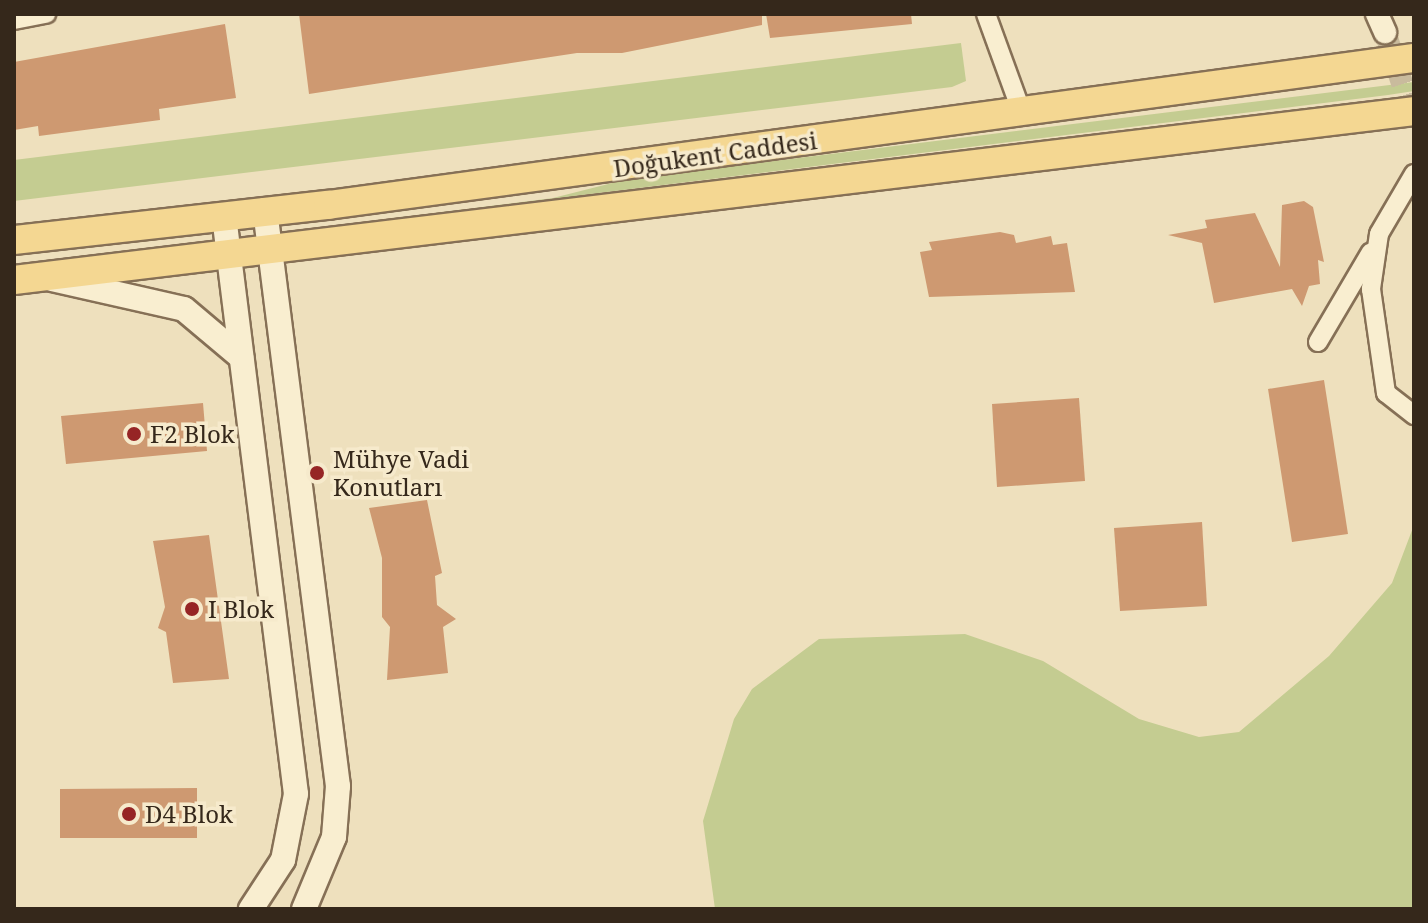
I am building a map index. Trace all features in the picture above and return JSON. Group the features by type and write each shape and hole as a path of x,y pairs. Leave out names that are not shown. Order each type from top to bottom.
{"main road":[{"name":"Doğukent Caddesi","path":"14,240 224,216 1022,113 1414,58"},
{"name":"Doğukent Caddesi","path":"28,279 1414,111"},
{"path":"265,210 338,786 334,837 304,909"},
{"path":"224,216 296,794 283,860 251,909"},
{"path":"28,279 184,309 241,357"}],"street":[{"path":"14,20 46,14"},
{"path":"986,14 1022,113"},
{"path":"1318,342 1414,174"},
{"path":"1375,246 1374,332 1386,393 1414,415"}],"green space":[{"path":"961,43 966,81 952,87 14,201 14,160"},
{"path":"1414,82 1414,91 1388,95 340,225 553,198 628,179"},
{"path":"1414,525 1414,909 715,909 703,821 734,719 752,689 819,639 965,634 1043,661 1139,719 1199,737 1239,732 1329,656 1392,583"}],"building":[{"path":"299,14 762,14 762,25 622,53 577,53 309,94"},
{"path":"766,14 911,14 912,24 770,38"},
{"path":"225,24 236,98 159,109 160,120 39,136 38,126 14,130 14,62"},
{"path":"1304,201 1313,207 1324,262 1318,260 1320,284 1309,286 1302,306 1292,289 1214,303 1202,243 1168,235 1207,228 1205,220 1255,213 1280,267 1282,205"},
{"path":"1000,232 1014,235 1016,243 1051,236 1053,245 1067,243 1075,292 929,297 920,252 932,250 929,242"},
{"path":"1324,380 1348,534 1292,542 1268,389"},
{"path":"1079,398 1085,481 997,487 992,404"},
{"name":"F2 Blok","path":"203,403 207,451 66,464 61,416"},
{"path":"427,500 442,573 435,576 437,605 456,619 443,627 448,673 387,680 390,627 382,617 382,558 369,508"},
{"path":"1202,522 1207,606 1120,611 1114,528"},
{"name":"I Blok","path":"209,535 229,679 173,683 166,632 158,628 165,607 153,541"},
{"name":"D4 Blok","path":"197,788 197,838 60,838 60,789"}],"tunnel":[{"path":"1385,32 1414,119"}],"place":[{"name":"F2 Blok","path":"134,434"},
{"name":"Mühye Vadi Konutları","path":"317,473"},
{"name":"I Blok","path":"192,609"},
{"name":"D4 Blok","path":"129,814"}]}
